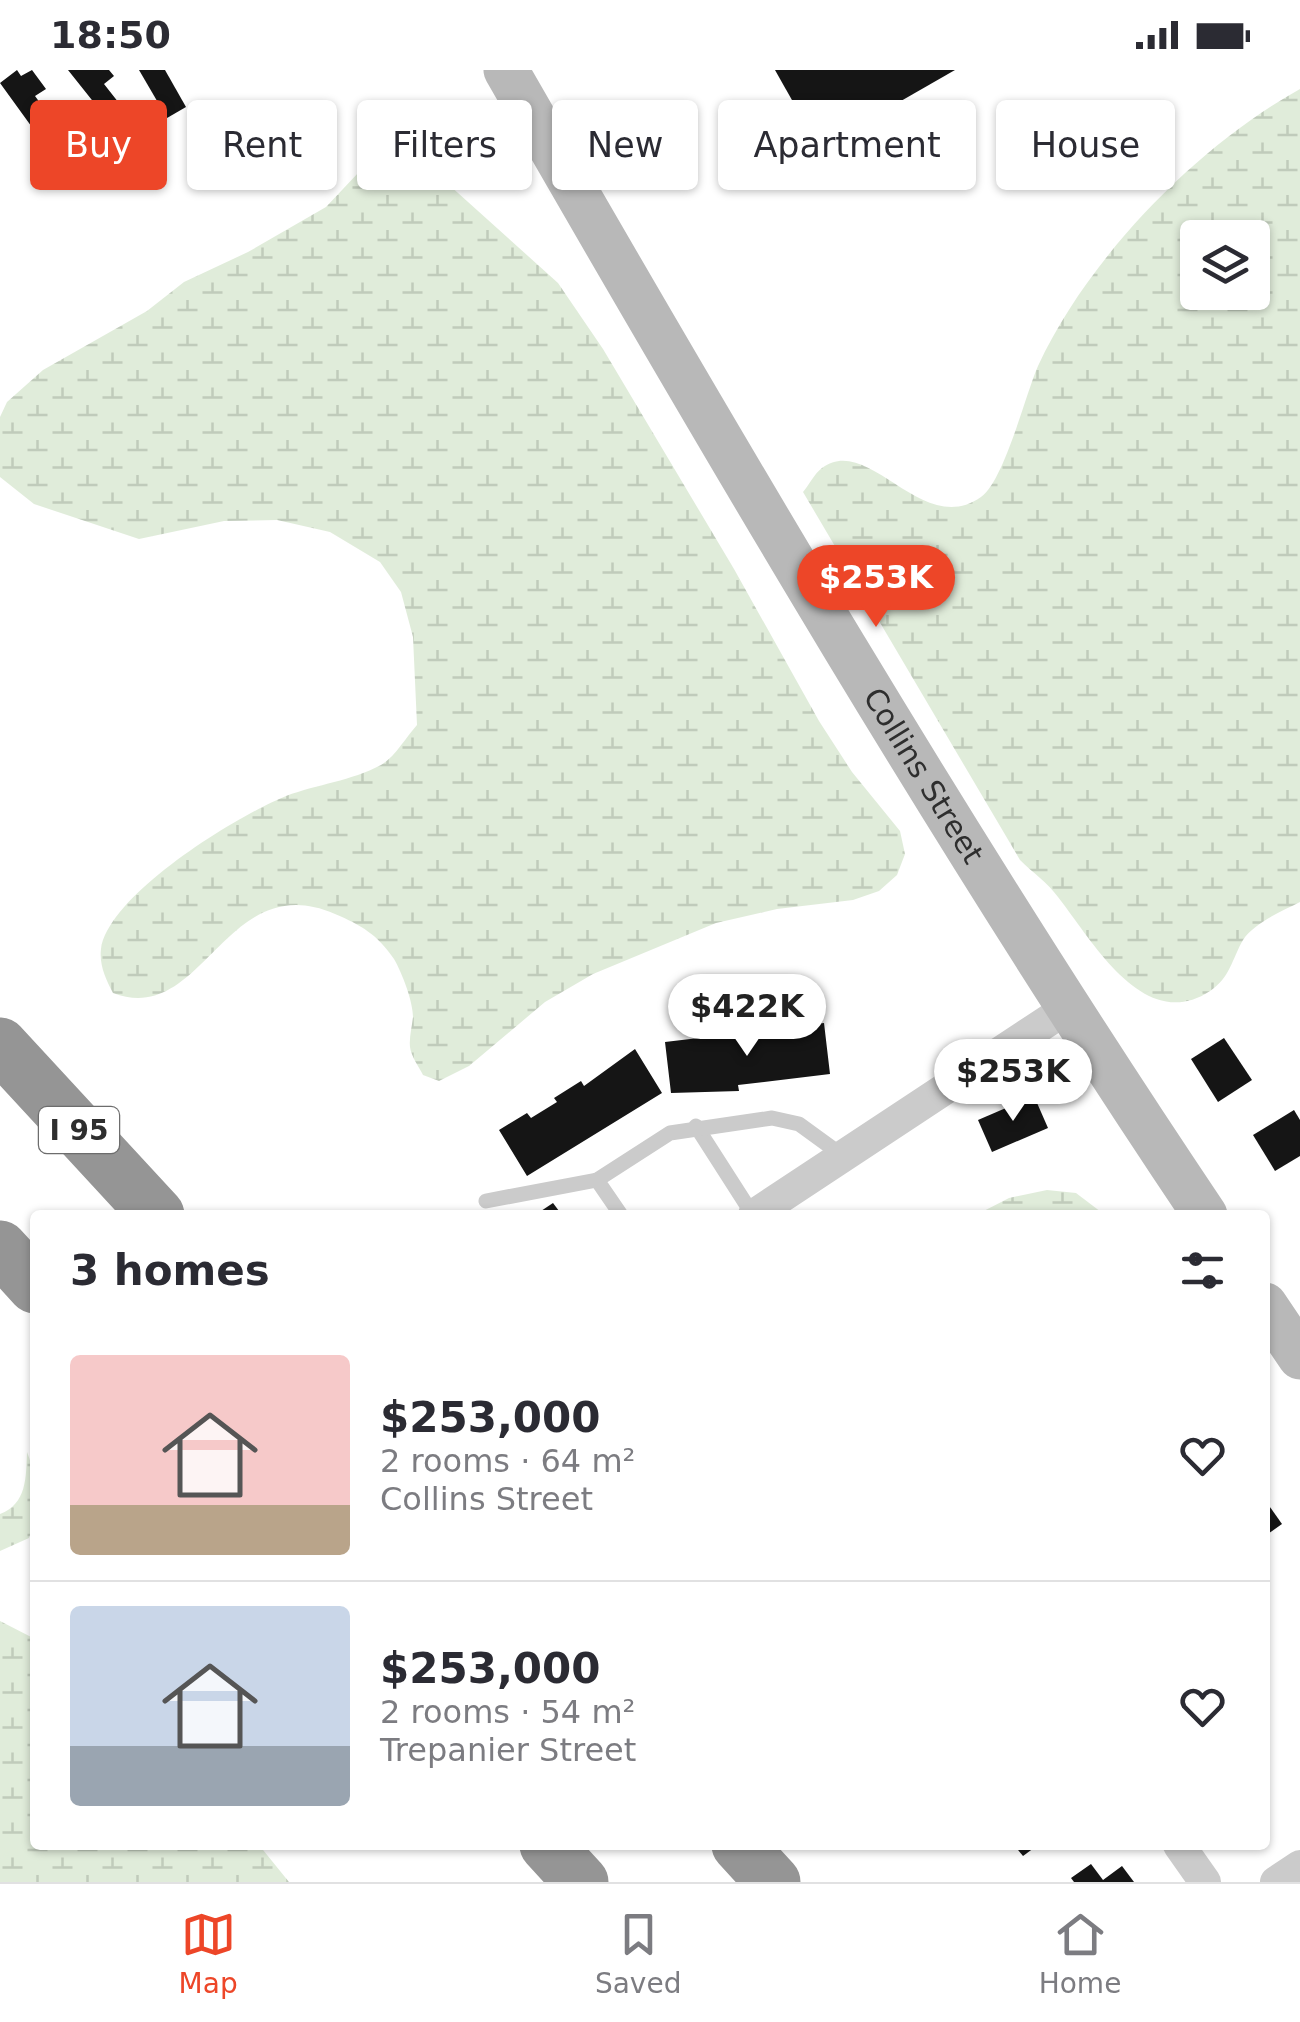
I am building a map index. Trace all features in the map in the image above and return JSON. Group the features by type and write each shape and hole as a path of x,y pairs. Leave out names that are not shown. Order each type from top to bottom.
{"highway":[{"name":"I 95","path":"0,1044 152,1210"},
{"path":"0,1248 30,1281"},
{"path":"552,1850 581,1882"},
{"path":"744,1850 773,1882"}],"street":[{"name":"Collins Street","path":"506,70 762,513 1066,1009 1201,1210"},
{"path":"761,1210 1066,1009"},
{"path":"1270,1312 1300,1357"},
{"path":"1183,1850 1205,1882"},
{"path":"1276,1882 1300,1866"}],"lane":[{"path":"486,1201 597,1180 670,1133 696,1126 786,1120 811,1131 843,1156"},
{"path":"696,1126 750,1210"},
{"path":"597,1180 618,1210"}],"green space":[{"path":"1300,89 1300,902 1248,934 1217,986 1186,1001 1163,1001 1122,977 1054,892 1020,860 803,492 822,468 840,461 858,464 938,505 959,506 981,497 1006,456 1038,366 1085,285 1149,209 1169,190 1175,190 1175,184 1222,142"},
{"path":"357,174 357,190 455,190 558,283 603,349 819,721 852,772 900,831 905,854 897,875 879,891 853,900 777,909 716,923 593,974 545,1002 469,1066 439,1081 423,1075 412,1054 411,1003 394,959 368,932 335,914 298,905 267,911 240,927 171,989 144,998 113,993 101,961 109,927 126,905 178,859 264,806 381,765 417,725 413,637 401,592 380,562 330,532 277,520 224,521 139,539 34,504 0,477 0,417 7,402 43,370 147,311 184,282 248,252 326,207"},
{"path":"1047,1190 1076,1193 1098,1210 986,1210 1009,1198"},
{"path":"27,1452 30,1535 0,1551 0,1514 15,1504 25,1480"},
{"path":"0,1621 30,1636 30,1850 263,1850 289,1882 0,1882"}],"building":[{"path":"17,70 21,76 32,70 46,89 35,96 38,100 30,100 30,124 0,83"},
{"path":"68,70 109,70 114,76 104,84 117,100 92,100"},
{"path":"139,70 165,70 186,107 167,118 167,100 156,100"},
{"path":"775,70 955,70 903,100 792,100"},
{"path":"824,1023 830,1074 738,1085 739,1091 671,1093 665,1042"},
{"path":"1224,1038 1252,1080 1218,1102 1191,1059"},
{"path":"635,1049 662,1093 527,1176 499,1130 527,1113 531,1118 557,1102 554,1098 581,1081 584,1086"},
{"path":"1034,1096 1048,1128 992,1152 978,1120"},
{"path":"1294,1110 1300,1120 1300,1156 1275,1171 1253,1135"},
{"path":"1270,1507 1282,1524 1270,1532"},
{"path":"1091,1864 1103,1880 1122,1866 1134,1882 1074,1882 1071,1878"}]}
